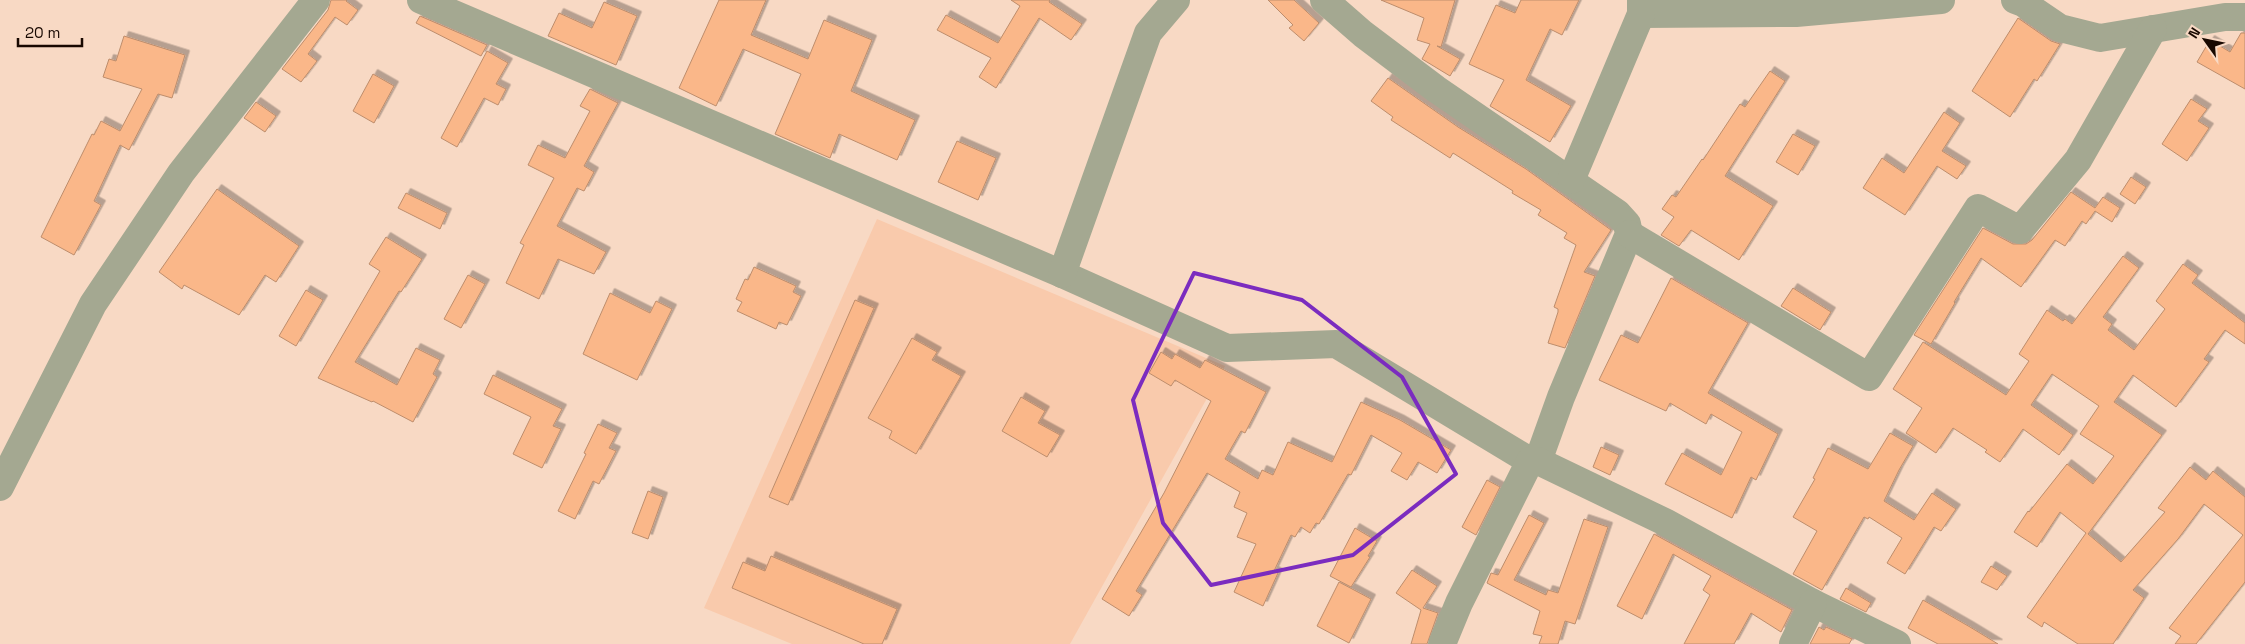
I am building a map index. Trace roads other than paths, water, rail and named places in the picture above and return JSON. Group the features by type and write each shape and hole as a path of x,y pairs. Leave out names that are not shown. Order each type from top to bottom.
{"street":[{"path":"0,487 93,304 181,173 316,0"},
{"path":"421,0 1062,274 1227,348 1336,344 1534,461 1665,522 1812,603 1897,644"},
{"path":"1062,274 1148,33 1176,0"},
{"path":"1572,180 1641,7 1801,7 1941,0"},
{"path":"2015,0 2023,3 2060,28 2100,38 2225,17 2245,17"},
{"path":"1331,2 1363,34 1436,90 1572,180 1617,212 1627,224 1628,234 1534,461 1460,603 1442,644"},
{"path":"1628,234 1869,377 1978,208 2020,230 2078,160 2153,29"},
{"path":"1793,644 1812,603"}]}
